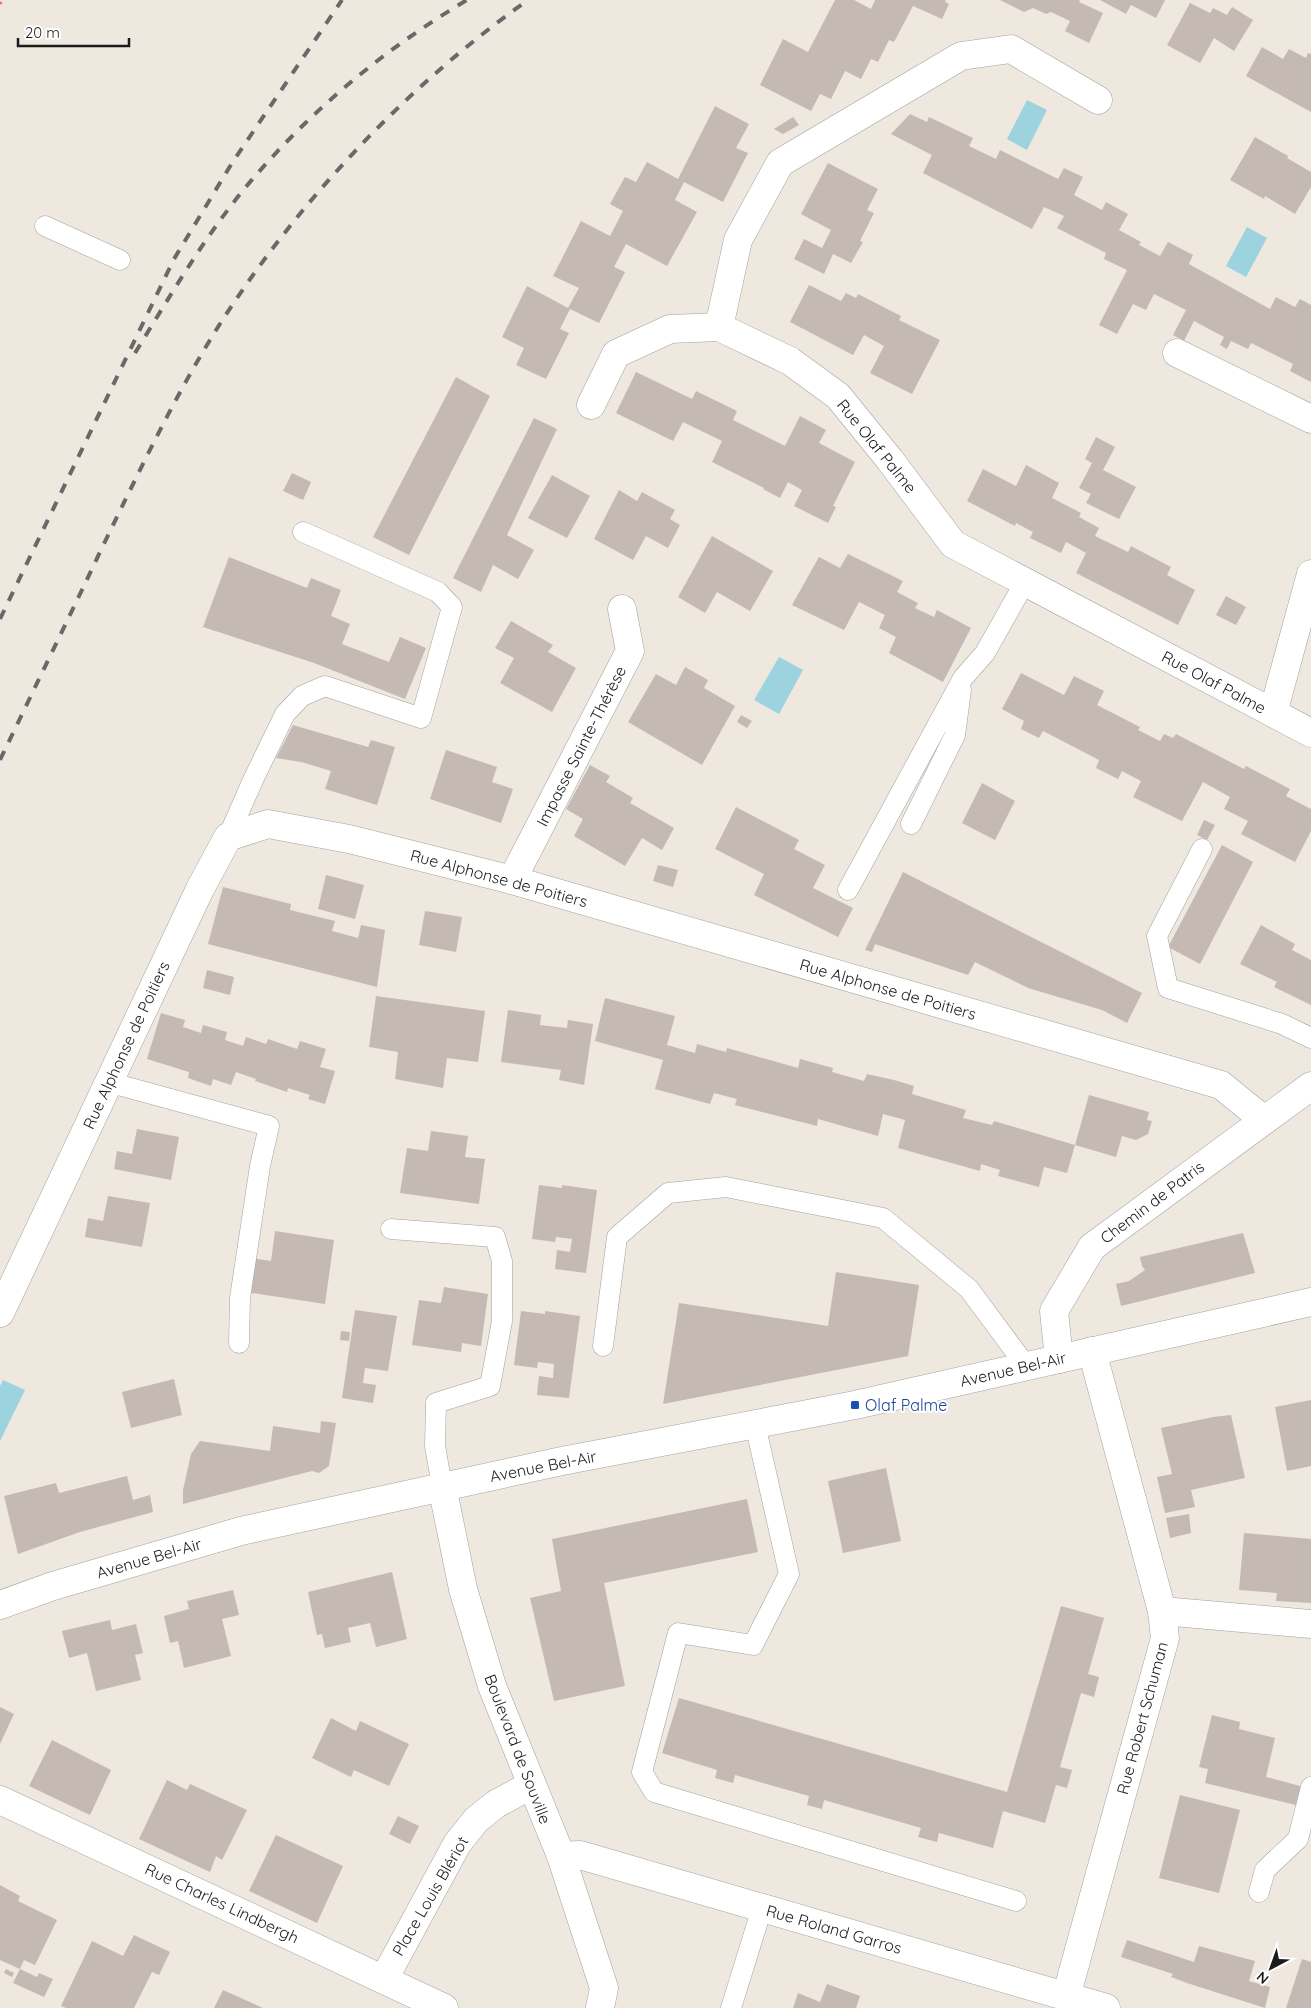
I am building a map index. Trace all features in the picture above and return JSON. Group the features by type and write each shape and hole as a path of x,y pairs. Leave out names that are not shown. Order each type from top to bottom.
{"street":[{"path":"591,405 616,354 670,329 719,327 738,240 780,163 961,56 1011,50 1098,100"},
{"name":"Rue Olaf Palme","path":"719,327 790,361 838,396 954,544 1311,733"},
{"path":"1177,353 1311,419"},
{"path":"1272,714 1311,574"},
{"name":"Impasse Sainte-Thérèse","path":"512,880 630,651 622,609"},
{"name":"Rue Alphonse de Poitiers","path":"0,1313 200,888 228,838 268,824 349,839 512,880 1221,1086 1264,1120"},
{"name":"Chemin de Patris","path":"1059,1359 1054,1311 1092,1247 1311,1086"},
{"name":"Avenue Bel-Air","path":"0,1605 53,1586 241,1531 562,1461 855,1405 1311,1302"},
{"name":"Rue Robert Schuman","path":"1066,1997 1164,1638 1162,1611 1092,1352"},
{"name":"Boulevard de Souville","path":"442,1486 463,1589 489,1677 531,1786 561,1856 604,1988 600,2008"},
{"path":"1162,1611 1311,1624"},
{"name":"Place Louis Blériot","path":"384,1979 457,1844 476,1820 496,1804 531,1786"},
{"name":"Rue Charles Lindbergh","path":"0,1800 444,2008"},
{"name":"Rue Roland Garros","path":"561,1856 580,1855 1106,2008"}],"lane":[{"path":"45,226 120,260"},
{"path":"228,838 253,780 285,714 302,696 325,686 421,718 452,607 438,592 303,532"},
{"path":"848,890 963,678 986,653 1025,582"},
{"path":"911,824 955,735 963,678"},
{"path":"1202,849 1156,936 1168,988 1282,1024 1311,1038"},
{"path":"108,1082 270,1126 260,1166 240,1298 239,1343"},
{"path":"604,1346 617,1237 668,1192 726,1187 884,1218 968,1289 1026,1366"},
{"path":"391,1229 495,1236 502,1261 502,1321 490,1386 436,1403 434,1446 442,1486"},
{"path":"755,1424 789,1574 753,1645 678,1633 642,1772 654,1792 1016,1901"},
{"path":"1259,1892 1265,1870 1298,1839 1311,1787"},
{"path":"732,2008 762,1908"}],"path":[{"path":"0,4 2,0"}],"water":[{"path":"1027,100 1047,110 1027,150 1007,139"},
{"path":"1247,227 1267,238 1246,277 1226,266"},
{"path":"779,657 803,670 779,714 754,700"},
{"path":"3,1380 25,1390 0,1441 0,1386"}],"building":[{"path":"835,0 854,0 871,9 875,0 946,0 945,2 949,4 942,19 913,6 894,42 889,40 878,62 871,59 861,79 845,71 831,99 820,94 811,111 760,85 783,39 808,52"},
{"path":"1000,0 1080,0 1079,2 1103,13 1089,43 1065,31 1070,21 1051,12 1046,14 1033,8 1024,12"},
{"path":"1100,0 1165,0 1156,18 1131,5 1126,14"},
{"path":"1190,3 1210,13 1213,8 1227,15 1232,7 1253,20 1234,51 1214,38 1200,63 1167,45"},
{"path":"1262,47 1283,59 1289,49 1306,58 1308,53 1311,54 1311,112 1246,76"},
{"path":"715,106 749,124 736,148 748,153 723,202 684,182 675,200 697,212 667,266 626,244 614,267 625,272 599,323 570,309 560,329 569,333 546,379 516,365 524,348 502,337 527,286 568,308 579,288 553,276 581,221 610,236 623,211 610,204 625,177 636,182 647,162 678,179"},
{"path":"910,114 927,122 929,117 973,138 969,146 996,159 1000,150 1058,179 1064,168 1083,177 1074,195 1102,210 1106,202 1128,214 1119,230 1141,242 1139,245 1160,256 1168,242 1193,255 1189,264 1270,309 1276,297 1295,307 1300,299 1311,305 1311,382 1290,371 1293,364 1251,343 1248,349 1231,341 1227,349 1220,345 1224,337 1194,321 1184,341 1173,335 1186,310 1154,294 1146,310 1133,304 1117,334 1099,325 1127,270 1104,259 1106,253 1057,228 1064,216 1044,207 1032,229 923,173 932,155 891,134"},
{"path":"793,117 799,125 783,134 774,129"},
{"path":"1255,137 1311,172 1311,187 1295,214 1265,196 1264,199 1230,180"},
{"path":"828,163 878,189 867,210 874,213 860,241 863,242 851,263 833,254 824,274 794,259 804,239 822,248 831,230 801,214"},
{"path":"809,285 841,301 846,293 856,298 858,294 901,316 899,320 940,340 912,394 870,373 884,346 864,335 853,355 790,322"},
{"path":"636,372 692,399 696,391 737,411 733,420 785,446 800,416 826,430 819,443 855,462 833,506 836,507 828,523 794,506 802,490 788,482 780,498 712,462 722,441 683,422 673,441 616,413"},
{"path":"456,377 490,396 409,555 373,537"},
{"path":"534,418 557,429 507,535 534,550 518,579 493,565 481,592 453,578"},
{"path":"1096,437 1115,447 1103,470 1136,487 1119,519 1086,503 1091,494 1079,488 1092,463 1085,459"},
{"path":"1026,465 1059,483 1052,498 1081,513 1079,517 1099,528 1095,536 1128,552 1131,546 1171,567 1167,575 1195,590 1178,625 1076,573 1086,553 1066,542 1061,553 1030,538 1033,532 1016,523 1015,526 967,501 983,469 1016,486"},
{"path":"292,473 311,482 303,500 283,491"},
{"path":"552,475 590,496 567,538 528,518"},
{"path":"619,490 637,501 642,492 675,510 670,519 680,525 668,548 646,536 633,560 594,539"},
{"path":"712,536 773,571 750,611 717,592 705,613 678,597"},
{"path":"848,554 903,581 897,592 918,603 915,608 934,617 937,610 971,628 943,682 889,653 896,637 879,628 885,615 859,602 844,630 792,605 819,557 840,568"},
{"path":"229,557 307,588 311,578 341,590 331,616 350,624 342,644 389,662 400,637 426,648 405,699 314,663 203,627"},
{"path":"1226,596 1246,607 1236,625 1216,615"},
{"path":"511,621 553,645 548,652 576,668 552,712 500,683 514,658 495,648"},
{"path":"685,667 708,680 704,688 735,706 702,765 628,722 656,674 676,685"},
{"path":"1021,673 1064,695 1074,676 1104,691 1097,705 1140,727 1138,730 1160,741 1164,734 1173,738 1176,734 1244,769 1246,766 1290,789 1286,796 1311,809 1311,831 1295,862 1241,834 1248,821 1224,809 1230,797 1203,782 1182,821 1133,797 1141,781 1122,771 1118,779 1096,768 1099,760 1043,731 1039,738 1021,729 1024,721 1002,709"},
{"path":"741,715 752,721 747,728 737,722"},
{"path":"293,725 368,747 371,740 395,747 377,805 325,789 331,771 301,762 276,758"},
{"path":"446,750 497,767 492,782 513,789 501,823 430,799"},
{"path":"590,765 610,776 606,782 633,798 630,803 674,828 662,850 642,838 625,866 574,836 583,819 566,809"},
{"path":"982,783 1015,801 995,840 962,823"},
{"path":"736,807 799,840 794,849 825,865 813,888 853,908 838,937 754,895 764,874 715,849"},
{"path":"1204,820 1215,825 1207,840 1197,835"},
{"path":"1222,845 1253,862 1200,964 1168,947"},
{"path":"658,865 678,870 673,887 653,881"},
{"path":"903,872 1142,993 1127,1023 1102,1010 1028,988 975,962 968,975 875,944 872,952 865,950"},
{"path":"326,875 364,885 355,919 318,909"},
{"path":"223,887 291,904 290,910 335,921 332,931 358,938 361,925 385,930 377,987 208,944"},
{"path":"425,911 462,917 456,952 419,945"},
{"path":"1261,925 1295,944 1292,950 1311,960 1311,1005 1274,987 1277,982 1240,964"},
{"path":"207,970 234,977 230,995 203,988"},
{"path":"376,996 485,1011 478,1062 447,1058 443,1088 395,1079 398,1052 369,1047"},
{"path":"605,998 675,1016 667,1045 695,1053 697,1044 726,1052 727,1048 798,1068 800,1059 833,1068 832,1072 864,1081 867,1074 894,1080 914,1086 912,1094 966,1110 963,1118 992,1125 994,1121 1075,1145 1067,1173 1044,1167 1039,1187 998,1176 1000,1170 981,1164 980,1171 898,1148 905,1120 883,1114 878,1136 818,1119 817,1126 735,1105 737,1099 714,1093 710,1104 655,1089 663,1060 595,1041"},
{"path":"508,1010 541,1015 540,1025 567,1028 568,1020 593,1024 584,1085 559,1080 561,1070 501,1062"},
{"path":"161,1013 185,1020 183,1027 201,1033 203,1025 227,1032 225,1040 243,1046 246,1037 266,1044 268,1039 297,1049 300,1041 326,1049 320,1067 335,1071 325,1104 308,1099 310,1095 288,1088 287,1092 236,1072 231,1085 213,1079 211,1086 188,1078 189,1072 147,1059"},
{"path":"1089,1095 1149,1112 1147,1120 1152,1121 1148,1134 1136,1140 1122,1136 1116,1157 1075,1145"},
{"path":"137,1129 179,1137 171,1180 114,1169 117,1151 132,1154"},
{"path":"431,1131 468,1136 465,1157 485,1159 479,1204 400,1193 407,1148 428,1151"},
{"path":"539,1185 562,1188 562,1185 597,1190 586,1273 555,1269 557,1250 570,1252 572,1239 556,1237 555,1242 532,1239"},
{"path":"108,1196 150,1203 142,1247 85,1237 88,1218 103,1221"},
{"path":"275,1231 334,1240 325,1304 245,1292 250,1258 271,1261"},
{"path":"1243,1233 1255,1273 1121,1306 1116,1284 1129,1281 1145,1270 1140,1257"},
{"path":"836,1272 919,1285 908,1356 663,1404 679,1303 828,1326"},
{"path":"444,1287 488,1294 481,1346 462,1343 461,1352 412,1345 419,1300 441,1303"},
{"path":"355,1310 397,1316 388,1371 365,1368 363,1383 376,1385 373,1403 342,1398"},
{"path":"521,1311 545,1314 545,1311 580,1316 569,1398 537,1395 539,1376 553,1378 554,1364 538,1362 537,1368 514,1365"},
{"path":"341,1331 350,1332 349,1341 340,1340"},
{"path":"174,1379 182,1415 131,1428 122,1392"},
{"path":"1311,1400 1311,1466 1287,1471 1275,1407"},
{"path":"1231,1415 1245,1478 1191,1490 1195,1507 1165,1513 1157,1477 1172,1474 1161,1428"},
{"path":"321,1421 336,1423 329,1466 319,1473 312,1471 183,1504 183,1490 191,1454 200,1441 270,1451 273,1426 320,1433"},
{"path":"886,1468 901,1541 843,1553 828,1481"},
{"path":"127,1476 133,1500 150,1495 153,1512 80,1532 18,1554 4,1496 56,1483 59,1493"},
{"path":"747,1499 758,1552 604,1583 625,1686 554,1701 530,1598 561,1591 552,1539"},
{"path":"1189,1514 1191,1533 1170,1538 1166,1518"},
{"path":"1244,1533 1311,1539 1311,1603 1276,1601 1277,1593 1239,1590"},
{"path":"392,1572 407,1639 376,1647 370,1623 348,1628 351,1642 325,1648 322,1634 317,1635 308,1592"},
{"path":"233,1590 239,1615 222,1619 231,1656 184,1668 178,1641 170,1643 164,1616 189,1609 187,1601"},
{"path":"1061,1606 1104,1618 1088,1674 1099,1677 1094,1697 1081,1693 1060,1767 1072,1770 1067,1788 1056,1785 1045,1823 1003,1811 993,1848 939,1833 937,1842 918,1837 921,1828 824,1800 822,1809 807,1805 809,1796 735,1775 733,1783 715,1778 717,1770 662,1753 679,1698 1007,1792"},
{"path":"110,1620 112,1630 136,1624 143,1653 135,1655 141,1680 96,1691 87,1653 69,1658 62,1631"},
{"path":"0,1707 14,1714 0,1744"},
{"path":"1212,1715 1240,1722 1239,1729 1275,1738 1266,1777 1304,1787 1300,1806 1205,1783 1208,1769 1199,1767"},
{"path":"331,1718 356,1731 360,1721 409,1744 389,1786 354,1770 351,1777 312,1758"},
{"path":"52,1740 111,1770 90,1815 29,1786"},
{"path":"167,1780 187,1790 190,1784 247,1810 222,1860 216,1856 210,1872 139,1839"},
{"path":"1180,1795 1240,1810 1219,1893 1159,1878"},
{"path":"398,1816 419,1826 410,1844 389,1834"},
{"path":"276,1835 343,1866 317,1923 249,1891"},
{"path":"0,1885 20,1896 18,1901 57,1920 35,1965 24,1960 20,1969 0,1960"},
{"path":"134,1935 170,1952 159,1975 152,1972 134,2008 66,2008 61,2006 92,1941 123,1956"},
{"path":"1127,1940 1194,1962 1199,1946 1255,1961 1249,1981 1270,1987 1265,2008 1187,1983 1171,1977 1173,1974 1121,1957"},
{"path":"1302,1959 1311,1962 1311,2008 1286,2008"},
{"path":"6,1969 14,1973 12,1977 4,1973"},
{"path":"20,1969 37,1977 39,1973 53,1979 44,1997 13,1983"},
{"path":"827,1984 860,1996 856,2008 793,2008 798,1993 820,2002"},
{"path":"223,1990 252,2003 263,2008 214,2008"}],"railway":[{"path":"0,619 174,259 232,163 342,0"},
{"path":"135,353 177,284 223,216 280,149 304,124 355,79 409,37 467,0"},
{"path":"0,760 171,410 218,327 249,281 319,191 358,148 440,69 483,33 528,0"}],"place":[{"name":"Olaf Palme","path":"855,1405"}]}
